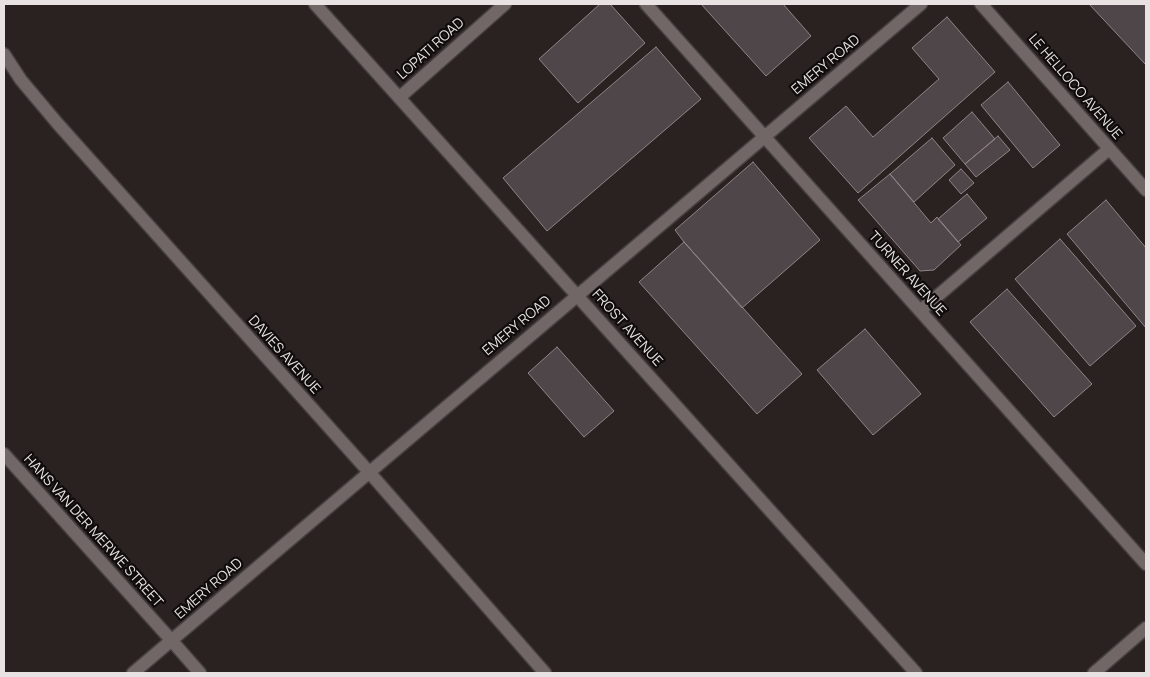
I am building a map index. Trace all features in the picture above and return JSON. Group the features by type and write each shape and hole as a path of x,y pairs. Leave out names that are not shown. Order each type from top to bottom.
{"street":[{"name":"FROST AVENUE","path":"315,4 916,673"},
{"name":"LOPATI ROAD","path":"400,97 504,4"},
{"name":"TURNER AVENUE","path":"646,4 1146,564"},
{"name":"EMERY ROAD","path":"133,673 921,4"},
{"name":"LE HELLOCO AVENUE","path":"981,4 1146,190"},
{"name":"DAVIES AVENUE","path":"4,54 20,80 58,124 369,472 545,673"},
{"path":"920,311 1110,149"},
{"name":"HANS VAN DER MERWE STREET","path":"4,454 200,673"},
{"path":"1094,673 1146,628"}],"building":[{"path":"600,4 610,4 645,43 578,103 539,59"},
{"path":"701,4 783,4 811,36 766,76"},
{"path":"1089,4 1146,4 1146,65"},
{"path":"947,17 995,72 858,193 809,138 846,106 873,137 939,79 912,48"},
{"path":"656,47 701,99 547,231 503,178"},
{"path":"1008,82 1060,145 1033,168 981,105"},
{"path":"972,112 995,139 965,164 943,138"},
{"path":"998,136 1010,150 976,177 965,164"},
{"path":"932,138 955,165 914,202 890,174"},
{"path":"753,162 820,240 742,308 675,230"},
{"path":"961,169 974,183 961,194 949,180"},
{"path":"890,174 931,223 937,217 961,245 934,270 920,271 858,200"},
{"path":"967,194 987,218 958,242 938,219"},
{"path":"1106,200 1146,248 1146,328 1067,234"},
{"path":"1060,239 1136,326 1090,366 1015,279"},
{"path":"684,242 802,374 757,414 639,282"},
{"path":"1007,289 1092,384 1054,417 970,322"},
{"path":"865,329 921,394 873,435 817,370"},
{"path":"557,347 614,411 584,437 528,373"}]}
